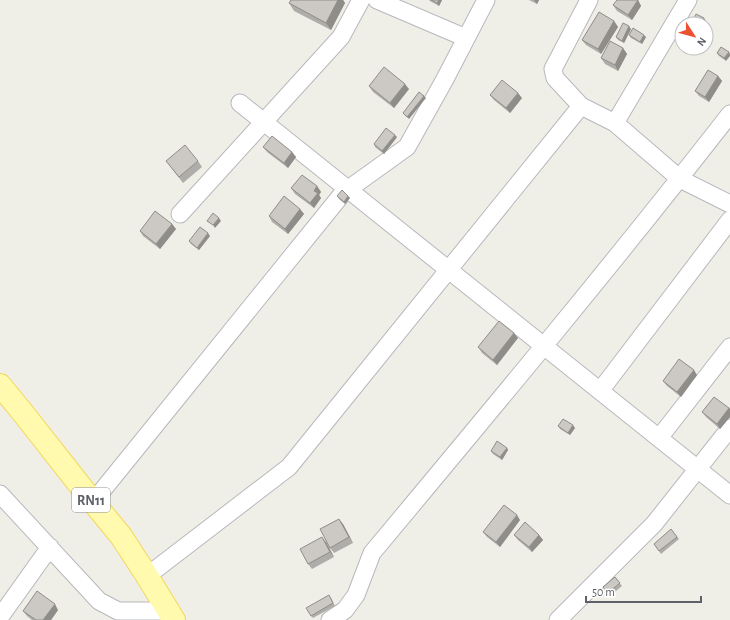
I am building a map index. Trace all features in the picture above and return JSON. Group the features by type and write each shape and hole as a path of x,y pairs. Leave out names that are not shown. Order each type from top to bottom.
{"main road":[{"name":"RN11","path":"0,385 121,536 171,616"}],"street":[{"path":"180,214 341,37 362,0"},
{"path":"377,0 466,38"},
{"path":"93,502 343,193 407,147 445,79 486,0"},
{"path":"589,0 553,69 555,78 581,106 615,123 680,179 730,204"},
{"path":"615,123 688,0"},
{"path":"240,103 730,495"},
{"path":"147,576 289,467 581,106"},
{"path":"330,620 344,610 356,594 372,553 544,346 680,179 730,114"},
{"path":"600,391 730,220"},
{"path":"659,438 730,347"},
{"path":"558,620 654,524 730,428"},
{"path":"0,494 114,615 118,611 171,616"},
{"path":"0,617 50,547"}],"building":[{"path":"291,0 338,0 326,23 289,3"},
{"path":"431,0 439,0 437,3"},
{"path":"617,0 638,0 628,15 613,5"},
{"path":"599,12 614,21 598,49 582,40"},
{"path":"623,23 629,26 622,41 616,37"},
{"path":"633,28 644,35 640,42 629,35"},
{"path":"610,41 623,48 615,65 601,58"},
{"path":"721,47 729,52 724,58 717,53"},
{"path":"384,67 405,84 390,103 369,86"},
{"path":"708,70 718,76 705,97 695,91"},
{"path":"502,80 518,93 506,108 490,95"},
{"path":"419,92 424,96 407,117 403,113"},
{"path":"386,128 395,135 382,151 374,144"},
{"path":"272,136 292,152 284,163 263,147"},
{"path":"185,145 198,161 179,177 166,161"},
{"path":"302,175 317,186 314,191 318,193 310,203 291,188"},
{"path":"342,190 348,196 344,202 337,196"},
{"path":"284,196 300,209 285,229 269,216"},
{"path":"155,211 172,224 156,244 140,231"},
{"path":"213,213 219,218 213,225 207,221"},
{"path":"200,227 208,233 197,248 189,241"},
{"path":"499,321 514,333 493,360 478,347"},
{"path":"679,359 694,370 677,392 663,381"},
{"path":"714,397 729,408 717,424 702,412"},
{"path":"563,419 573,425 568,433 558,426"},
{"path":"497,441 507,448 500,457 491,451"},
{"path":"504,505 517,515 496,542 483,532"},
{"path":"339,519 349,537 330,548 320,529"},
{"path":"525,522 539,535 529,547 514,535"},
{"path":"671,529 677,537 659,551 654,544"},
{"path":"322,537 330,552 308,564 300,549"},
{"path":"615,577 620,583 608,593 603,587"},
{"path":"37,591 55,604 43,620 36,620 23,611"},
{"path":"329,595 333,603 311,616 306,608"}]}
